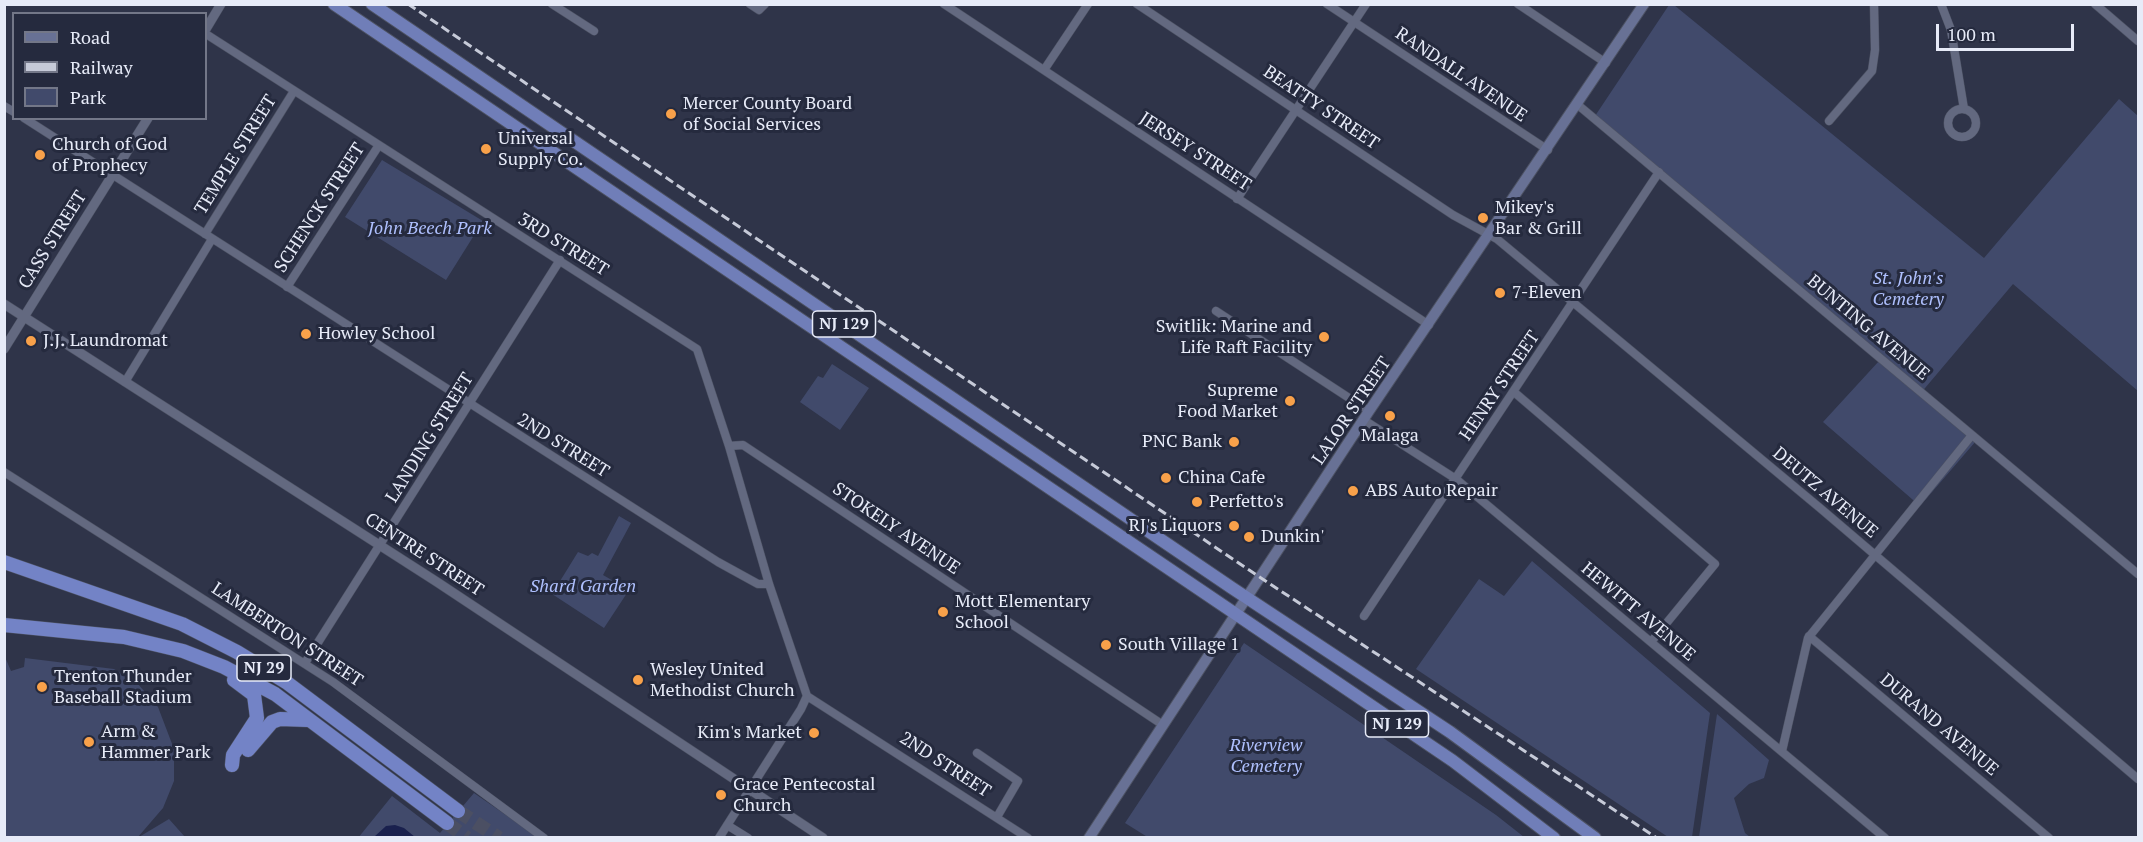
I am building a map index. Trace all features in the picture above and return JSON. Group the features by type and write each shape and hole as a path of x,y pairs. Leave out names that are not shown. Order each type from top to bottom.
{"highway":[{"name":"NJ 129","path":"334,4 1453,761 1554,837"},
{"name":"NJ 129","path":"372,4 1505,770 1594,837"},
{"name":"NJ 29","path":"4,562 182,624 237,651 286,682 458,810"},
{"name":"NJ 29","path":"4,625 101,633 183,651 245,677 275,694 447,823"},
{"path":"183,651 202,665 246,687 254,695 257,718 233,754 232,765 240,760 272,722 280,719 310,721"}],"main road":[{"name":"LALOR STREET","path":"1089,837 1367,415 1548,150 1644,4"}],"street":[{"path":"207,26 221,4"},
{"path":"552,4 594,31"},
{"path":"750,4 762,7"},
{"name":"JERSEY STREET","path":"944,4 1429,325"},
{"path":"1044,70 1088,4"},
{"name":"BEATTY STREET","path":"1137,4 1488,236"},
{"name":"RANDALL AVENUE","path":"1327,4 1548,150"},
{"path":"1237,199 1366,4"},
{"path":"1518,4 1606,63"},
{"path":"1829,121 1872,71 1875,50 1874,4"},
{"path":"1941,4 1951,30 1964,109"},
{"path":"2095,4 2139,41"},
{"name":"3RD STREET","path":"207,35 697,349 729,446 769,584"},
{"name":"TEMPLE STREET","path":"125,382 294,91"},
{"name":"BUNTING AVENUE","path":"1578,105 2139,574"},
{"name":"2ND STREET","path":"27,120 745,578 758,584 769,584"},
{"name":"CASS STREET","path":"4,349 147,120"},
{"name":"SCHENCK STREET","path":"287,287 379,145"},
{"name":"HENRY STREET","path":"1364,615 1659,172"},
{"name":"DEUTZ AVENUE","path":"1488,236 1497,239 2139,779"},
{"name":"LANDING STREET","path":"305,663 560,260"},
{"name":"CENTRE STREET","path":"4,304 379,546 818,836"},
{"name":"HEWITT AVENUE","path":"1216,311 1456,479 1885,837"},
{"path":"1514,392 1715,564 1651,642"},
{"path":"1782,752 1809,636 1972,435"},
{"name":"STOKELY AVENUE","path":"729,446 743,445 1163,725"},
{"name":"LAMBERTON STREET","path":"4,472 305,663 406,733 544,837"},
{"path":"719,837 807,696 769,584"},
{"name":"DURAND AVENUE","path":"1809,636 2049,837"},
{"name":"2ND STREET","path":"807,696 1028,837"},
{"path":"977,753 1018,781 997,817"},
{"path":"727,825 748,837"}],"green space":[{"name":"St. John's Cemetery","path":"1669,5 1674,5 1984,258 2119,99 2138,116 2138,391 2013,284 1920,394 1976,441 1920,506 1823,422 1879,361 1593,119"},
{"name":"John Beech Park","path":"382,160 483,221 446,280 345,217"},
{"path":"832,364 869,388 840,430 800,402 818,376 823,378"},
{"name":"Shard Garden","path":"619,516 631,523 603,575 629,590 604,628 552,594 578,552 588,556 592,553 598,556"},
{"path":"1532,561 1710,713 1692,837 1668,837 1416,669 1479,579 1504,596"},
{"name":"Riverview Cemetery","path":"1244,643 1496,815 1524,837 1149,838 1125,823"},
{"name":"Arm & Hammer Park","path":"5,657 11,671 24,667 25,658 114,669 138,684 158,707 174,749 174,781 163,808 138,837 5,837"},
{"path":"1717,714 1769,760 1764,778 1749,784 1734,798 1745,833 1750,837 1699,837"},
{"path":"474,793 538,837 358,838 392,796 440,833"},
{"path":"169,819 185,837 139,837"}],"shaded area":[{"path":"395,825 404,828 415,837 374,837 386,826"}],"tunnel":[{"path":"458,811 499,838"},
{"path":"447,823 467,838"}],"railway":[{"path":"408,4 1261,578 1657,838"}],"place":[{"name":"Mercer County Board of Social Services","path":"671,114"},
{"name":"Universal Supply Co.","path":"486,149"},
{"name":"Church of God of Prophecy","path":"40,155"},
{"name":"Mikey's Bar & Grill","path":"1483,218"},
{"name":"7-Eleven","path":"1500,293"},
{"name":"Howley School","path":"306,334"},
{"name":"Switlik: Marine and Life Raft Facility","path":"1324,337"},
{"name":"J.J. Laundromat","path":"31,341"},
{"name":"Supreme Food Market","path":"1290,401"},
{"name":"Malaga","path":"1390,416"},
{"name":"PNC Bank","path":"1234,442"},
{"name":"China Cafe","path":"1166,478"},
{"name":"ABS Auto Repair","path":"1353,491"},
{"name":"Perfetto's","path":"1197,502"},
{"name":"RJ's Liquors","path":"1234,526"},
{"name":"Dunkin'","path":"1249,537"},
{"name":"Mott Elementary School","path":"943,612"},
{"name":"South Village 1","path":"1106,645"},
{"name":"Wesley United Methodist Church","path":"638,680"},
{"name":"Trenton Thunder Baseball Stadium","path":"42,687"},
{"name":"Kim's Market","path":"814,733"},
{"name":"Arm & Hammer Park","path":"89,742"},
{"name":"Grace Pentecostal Church","path":"721,795"}]}
